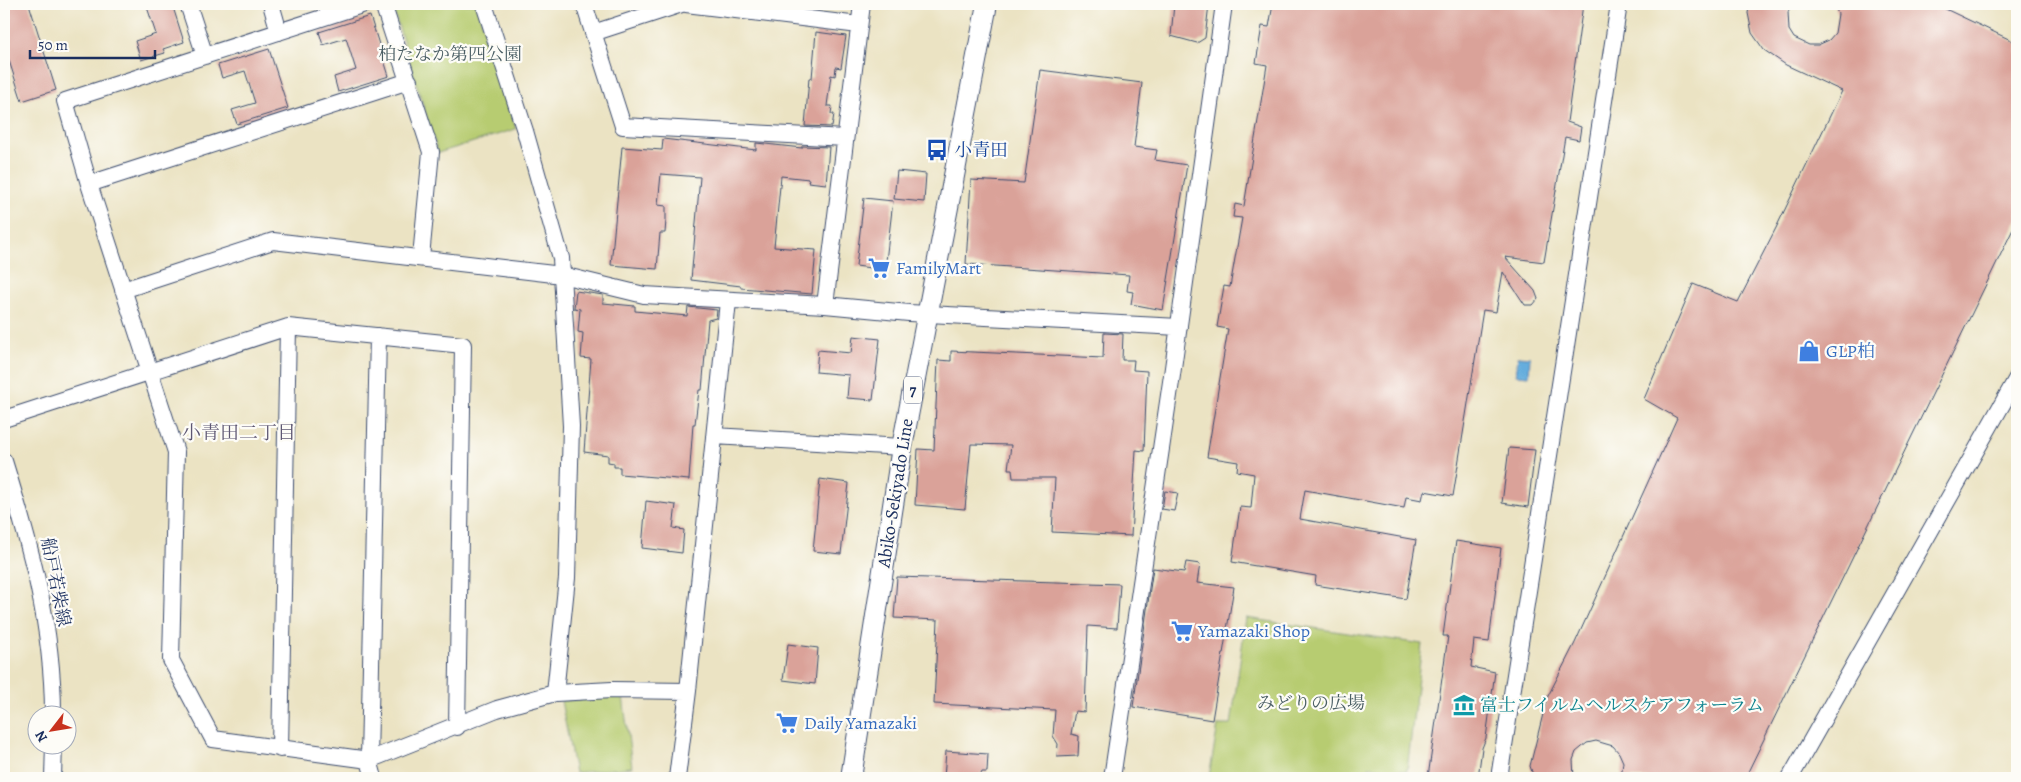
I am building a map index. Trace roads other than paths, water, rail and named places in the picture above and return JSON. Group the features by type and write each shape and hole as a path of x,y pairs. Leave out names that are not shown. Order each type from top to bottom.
{"main road":[{"name":"Abiko-Sekiyado Line","path":"850,778 902,447 987,4"}],"street":[{"path":"188,4 205,56"},
{"path":"271,4 280,32"},
{"path":"365,4 65,101 89,184 176,452 171,660 213,739 369,760 457,727 497,709 554,693 612,690 688,691"},
{"path":"383,4 431,152 421,258"},
{"path":"484,4 530,149 561,258 571,426 567,578 554,693"},
{"path":"584,4 623,126 845,138"},
{"path":"593,33 682,4"},
{"path":"686,4 859,25"},
{"path":"825,304 862,4"},
{"path":"1112,778 1179,328 1224,4"},
{"path":"1499,778 1619,4"},
{"path":"89,184 409,81"},
{"path":"124,290 273,241 562,275 644,296 825,304 909,313 927,312 1179,328"},
{"path":"677,778 688,691 728,301"},
{"path":"4,419 288,328 463,345 457,727"},
{"path":"280,749 288,328"},
{"path":"374,778 369,760 378,336"},
{"path":"1790,778 2017,378"},
{"path":"714,436 902,447"},
{"name":"船戸若柴線","path":"4,461 35,564 51,667 53,704"},
{"path":"53,778 54,754"}],"water":[{"path":"1518,356 1530,357 1529,376 1516,375"}],"place":[{"name":"小青田","path":"937,150"},
{"name":"FamilyMart","path":"879,268"},
{"name":"GLP柏","path":"1809,351"},
{"name":"Yamazaki Shop","path":"1182,631"},
{"name":"富士フイルムヘルスケアフォーラム","path":"1464,705"},
{"name":"Daily Yamazaki","path":"787,723"}],"district":[{"name":"小青田二丁目","path":"239,432"}],"park label":[{"name":"柏たなか第四公園","path":"450,54"},
{"name":"みどりの広場","path":"1311,703"}]}
